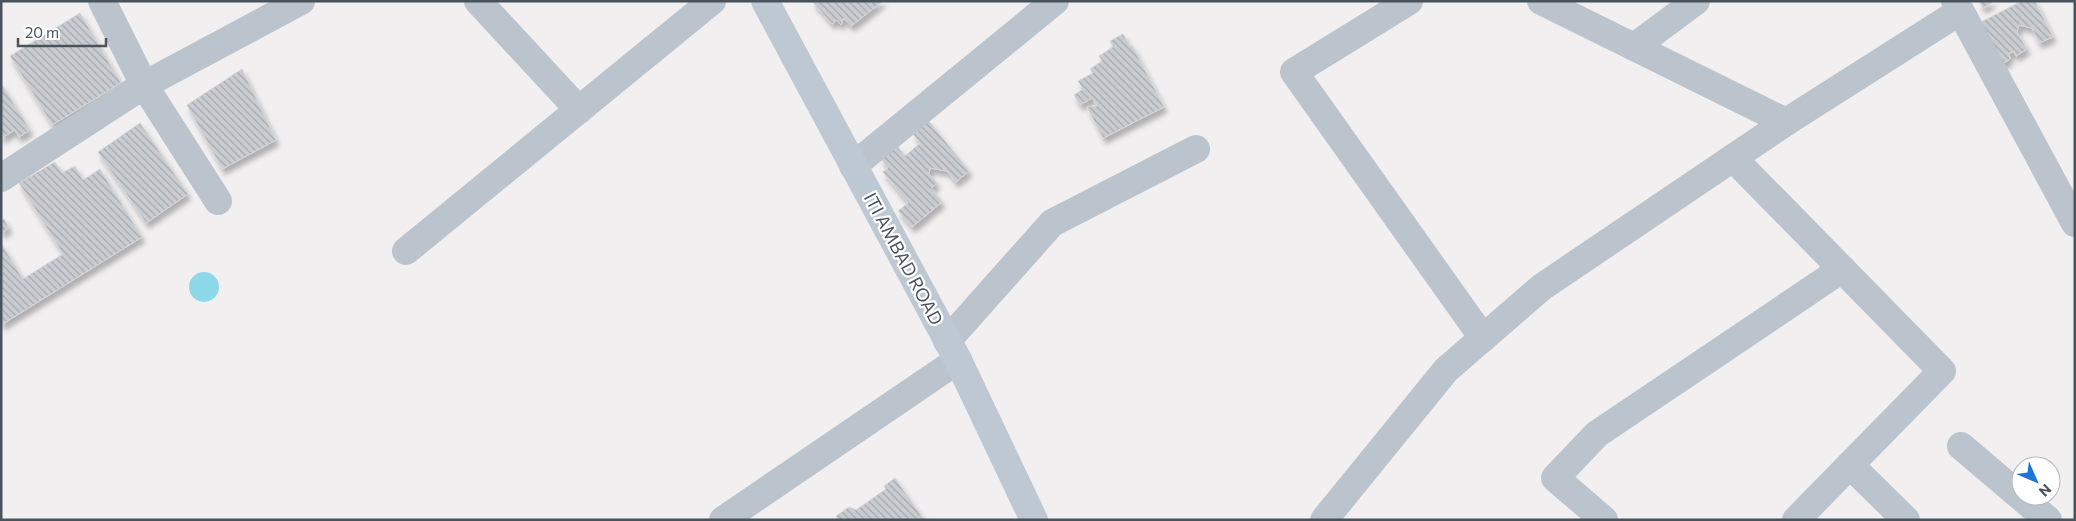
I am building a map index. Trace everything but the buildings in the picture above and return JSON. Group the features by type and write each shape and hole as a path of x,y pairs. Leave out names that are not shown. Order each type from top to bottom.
{"street":[{"path":"102,1 144,85 218,201"},
{"path":"1,178 144,85 301,1"},
{"path":"478,1 579,110"},
{"path":"406,251 712,1"},
{"name":"ITI AMBAD ROAD","path":"765,1 952,350 1034,520"},
{"path":"854,166 1055,1"},
{"path":"1409,1 1294,72 1483,338"},
{"path":"1541,1 1786,122"},
{"path":"1634,48 1696,1"},
{"path":"1324,520 1446,370 1542,287 1957,6 2075,223"},
{"path":"723,520 952,350 1052,223 1196,150"},
{"path":"1733,158 1942,372 1796,520"},
{"path":"1604,520 1554,478 1598,434 1842,269"},
{"path":"1961,446 2048,520"},
{"path":"1850,465 1906,520"}],"water":[{"path":"204,272 215,276 219,287 215,298 204,302 193,298 189,287 193,276"}]}
